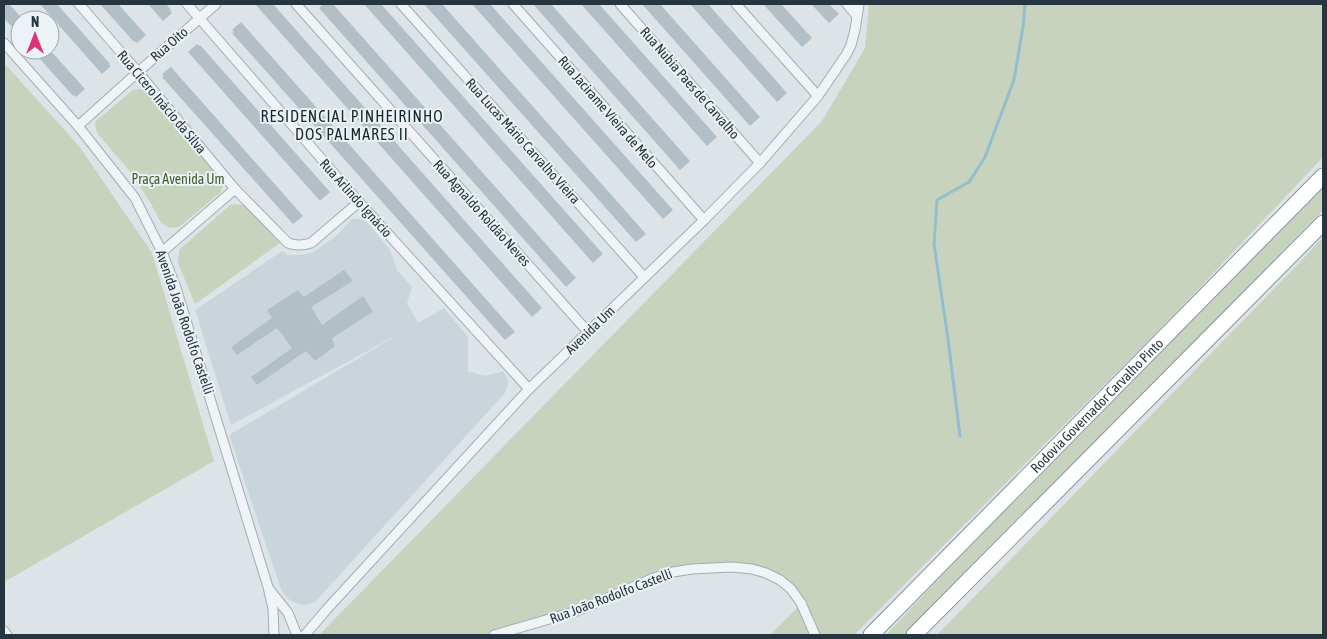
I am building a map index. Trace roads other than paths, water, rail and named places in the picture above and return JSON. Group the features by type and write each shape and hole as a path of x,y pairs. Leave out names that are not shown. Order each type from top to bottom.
{"highway":[{"name":"Rodovia Governador Carvalho Pinto","path":"872,635 1323,176"},
{"path":"914,635 1323,223"}],"street":[{"name":"Rua Cícero Inácio da Silva","path":"79,4 235,189 288,243 296,246 311,244 359,202"},
{"name":"Rua Arlindo Ignácio","path":"187,4 359,202 529,389"},
{"name":"Rua Oito","path":"78,126 216,4"},
{"name":"Rua Agnaldo Roldão Neves","path":"296,4 588,332"},
{"name":"Rua Lucas Mário Carvalho Vieira","path":"402,4 644,277"},
{"name":"Rua Jacirame Vieira de Melo","path":"513,4 704,220"},
{"name":"Rua Nubia Paes de Carvalho","path":"620,4 760,163"},
{"path":"736,4 818,96"},
{"path":"847,4 857,16"},
{"name":"Avenida Um","path":"305,635 529,389 704,220 760,163 818,96 851,46 859,4"},
{"name":"Avenida João Rodolfo Castelli","path":"4,42 78,126 135,198 162,252 176,288 268,587 273,609 274,635"},
{"path":"162,252 235,189"},
{"name":"Rua João Rodolfo Castelli","path":"494,635 577,612 654,578 673,572 732,566 766,573 780,580 791,589 801,603 816,635"},
{"path":"268,587 288,613 297,635"},
{"path":"4,631 7,635"}],"waterway":[{"path":"960,436 934,244 937,200 969,182 985,157 1014,80 1025,4"}],"district":[{"name":"RESIDENCIAL PINHEIRINHO DOS PALMARES II","path":"352,125"}],"park label":[{"name":"Praça Avenida Um","path":"178,179"}]}
